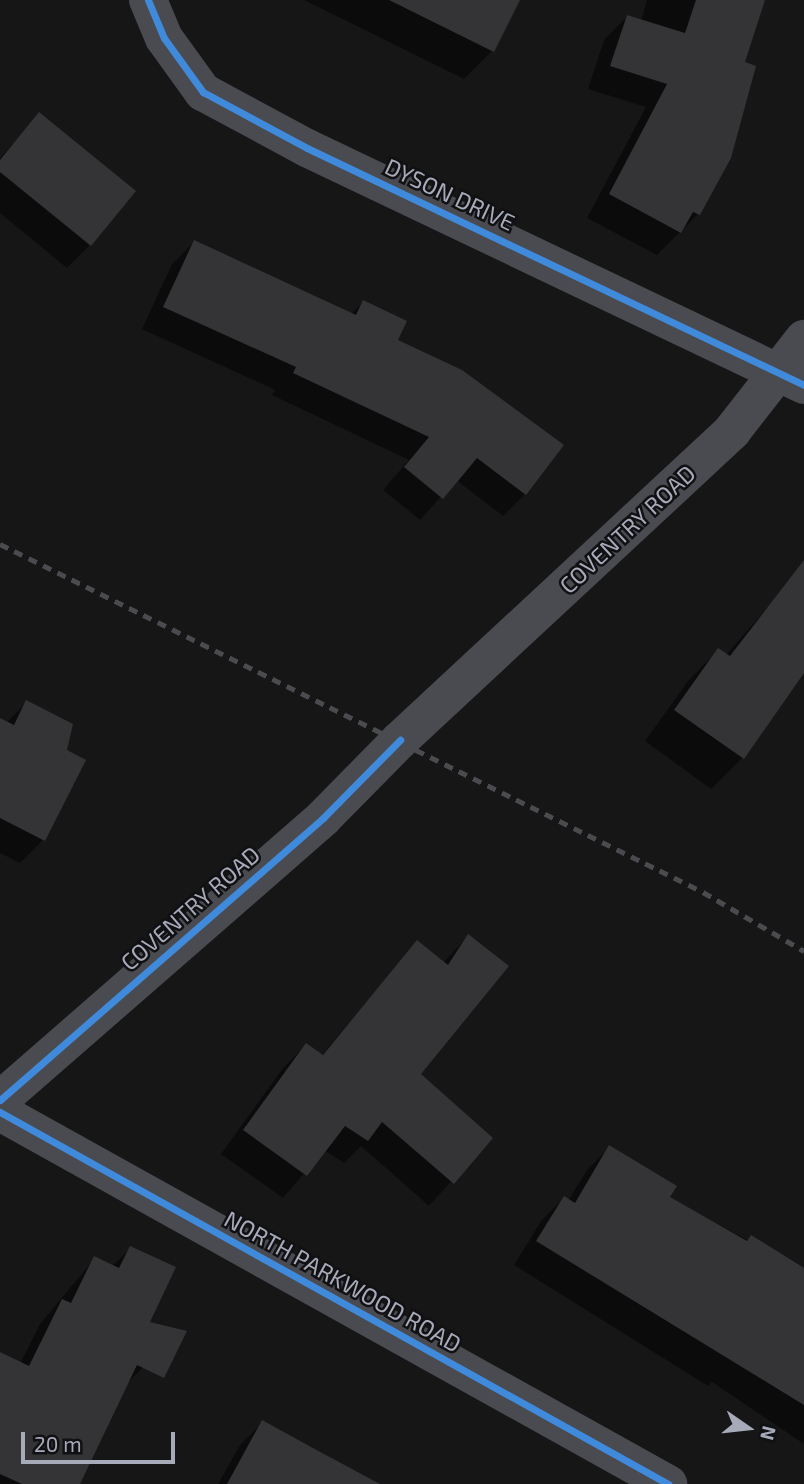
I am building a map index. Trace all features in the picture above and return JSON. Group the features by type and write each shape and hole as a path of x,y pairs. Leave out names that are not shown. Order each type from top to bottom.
{"street":[{"name":"DYSON DRIVE","path":"148,0 164,38 203,92 307,148 792,378"},
{"name":"COVENTRY ROAD","path":"0,1100 323,818 400,740 792,378 804,339"},
{"name":"NORTH PARKWOOD ROAD","path":"0,1112 668,1484"}],"building":[{"path":"389,0 520,0 494,52"},
{"path":"696,0 765,0 745,62 756,66 731,158 700,215 693,212 681,233 609,194 667,84 610,66 627,15 685,33"},
{"path":"39,112 136,191 91,246 0,172 0,160"},
{"path":"194,240 356,315 363,300 407,321 398,340 462,370 564,445 526,495 477,458 443,499 404,467 429,437 293,373 296,367 163,307"},
{"path":"804,560 804,673 744,759 674,710 718,648 730,656"},
{"path":"26,700 73,724 67,750 86,760 45,841 0,818 0,718 14,725"},
{"path":"468,934 509,966 421,1074 493,1138 454,1184 382,1122 368,1141 345,1126 307,1176 243,1130 306,1043 323,1055 417,940 448,965"},
{"path":"609,1145 677,1186 670,1197 747,1241 751,1235 804,1268 804,1405 536,1241 564,1196 575,1203"},
{"path":"130,1246 176,1267 150,1322 187,1331 164,1378 137,1365 80,1484 22,1484 0,1474 0,1352 29,1366 62,1299 71,1303 94,1256 119,1268"},
{"path":"262,1420 311,1447 380,1484 227,1484"}],"railway":[{"path":"0,544 703,892 804,951"}],"cycle path":[{"path":"148,0 164,38 203,92 307,148 804,385"},
{"path":"0,1100 323,818 400,740"},
{"path":"0,1112 668,1484"}]}
